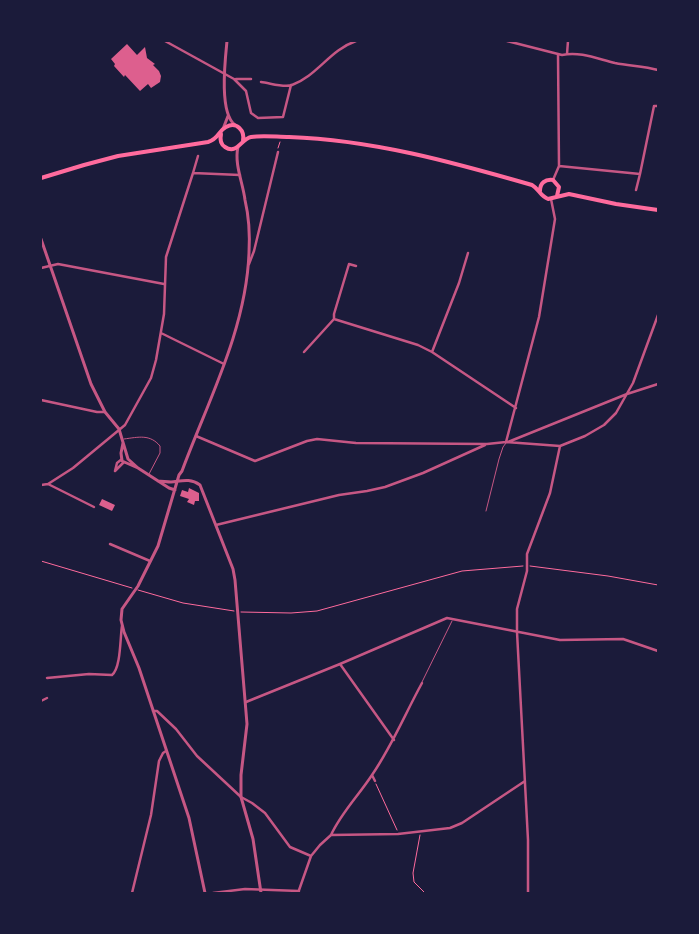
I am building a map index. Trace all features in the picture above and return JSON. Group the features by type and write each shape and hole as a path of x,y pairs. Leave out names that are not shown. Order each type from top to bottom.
{"main road":[{"path":"41,178 118,156 208,142 215,140 221,132 231,125 238,127 252,137"},
{"path":"242,131 243,141"},
{"path":"221,132 220,140 225,147"},
{"path":"208,142 235,149 243,141 252,137 307,138 367,144 420,154 532,185 545,198 551,199 556,196 569,194"},
{"path":"532,185 553,180 559,188 569,194 616,204 658,210"},
{"path":"540,191 540,186 543,182"},
{"path":"556,196 559,188"}],"street":[{"path":"164,41 234,79 245,89 248,108 258,118 283,117 291,86"},
{"path":"227,41 224,73 228,115 231,122 238,127"},
{"path":"262,82 291,86 310,74 336,51 356,41"},
{"path":"508,41 558,55 582,54 611,62 658,70"},
{"path":"567,54 568,41"},
{"path":"553,180 560,166 558,55"},
{"path":"234,79 251,79"},
{"path":"636,190 654,106 658,106"},
{"path":"221,132 228,115"},
{"path":"225,147 236,157"},
{"path":"205,893 190,824 121,620 122,609 138,586 158,546 175,490 224,364 242,306 248,267 249,227 236,157 238,147"},
{"path":"248,267 254,251 278,152"},
{"path":"41,485 48,484 73,468 127,423 151,378 161,332 168,248 198,156"},
{"path":"560,166 640,174"},
{"path":"193,173 240,175"},
{"path":"506,442 539,316 555,219 551,199"},
{"path":"41,239 91,384 105,412 119,429 123,441 125,459 175,490"},
{"path":"432,352 459,283 468,253"},
{"path":"41,268 58,264 164,284"},
{"path":"336,320 334,314 349,264 356,266"},
{"path":"195,436 255,460 307,440 317,439 356,443 487,444 506,442 560,446 585,436 604,425 616,412 638,372 658,315"},
{"path":"336,320 418,345 432,352 516,408"},
{"path":"304,352 336,320"},
{"path":"161,332 224,364"},
{"path":"506,442 626,394 658,384"},
{"path":"41,400 105,412"},
{"path":"216,525 339,495 371,491 385,487 423,473 487,444"},
{"path":"528,893 529,868 517,610 526,571 529,547 550,493 560,446"},
{"path":"158,481 172,482 180,480 196,482 200,485 233,569 246,702 247,734 241,775 241,797 253,838 261,892"},
{"path":"48,484 94,507"},
{"path":"110,544 151,562"},
{"path":"246,702 447,618 560,640 623,639 658,651"},
{"path":"47,678 88,674 112,675 115,673 122,626"},
{"path":"340,664 394,740"},
{"path":"214,893 245,889 261,892 298,892 312,856 331,835 336,825 372,775 394,740 422,683"},
{"path":"41,701 47,698"},
{"path":"153,711 156,711 176,729 197,756 241,797 265,813 290,847 312,856"},
{"path":"132,893 151,815 159,761 166,751"},
{"path":"372,775 375,780"},
{"path":"331,835 398,834 450,828 462,823 525,780"}],"lane":[{"path":"123,441 146,436 152,438 160,446 160,453 149,475"},
{"path":"486,511 499,459 506,442"},
{"path":"422,683 450,626 452,618"}],"path":[{"path":"278,152 280,142"},
{"path":"41,561 131,588"},
{"path":"142,592 184,603 238,612 291,613 317,610 449,574 482,568 530,566 608,576 658,585"},
{"path":"375,780 398,834"},
{"path":"421,832 413,873 414,882 425,893"}],"building":[{"path":"127,44 137,55 145,47 147,58 155,64 153,65 159,71 161,76 160,82 151,88 148,84 140,91 114,66 115,64 111,59"},
{"path":"189,488 199,493 199,501 195,501 194,505 187,502 189,499 180,496 182,490 188,492"},
{"path":"102,499 115,505 112,511 99,505"}]}
